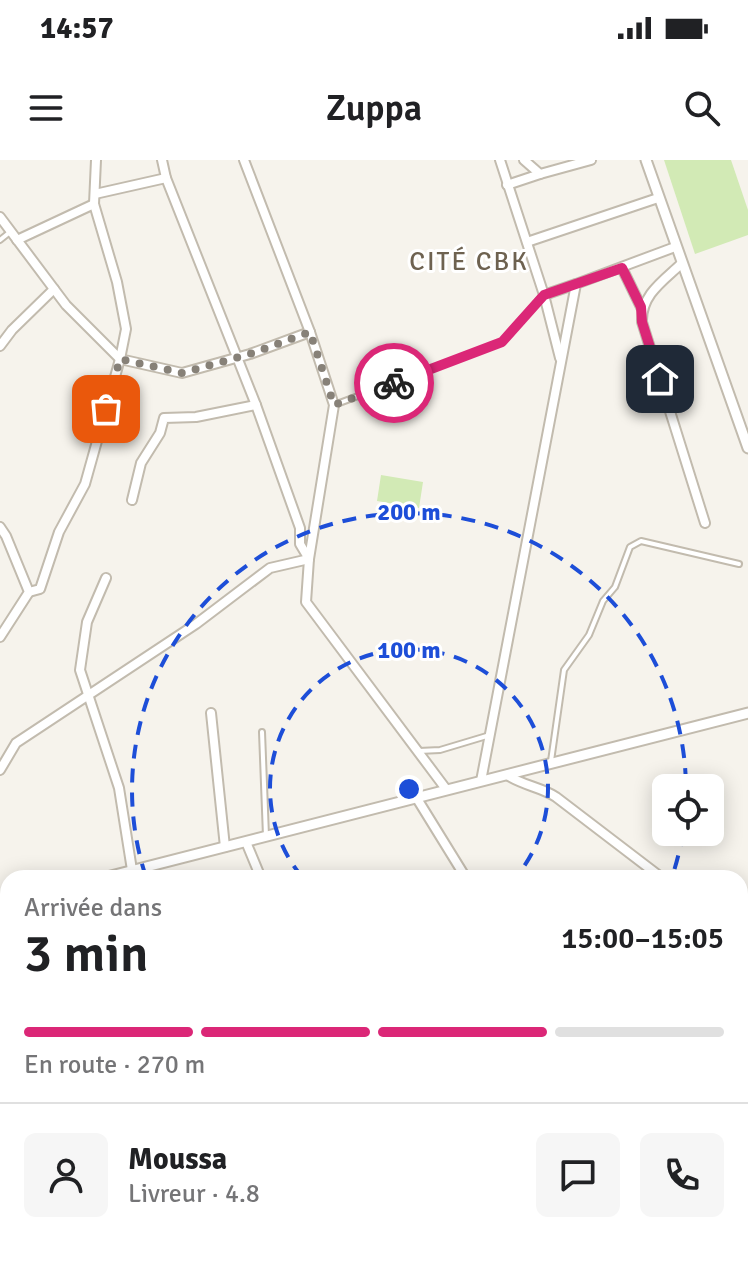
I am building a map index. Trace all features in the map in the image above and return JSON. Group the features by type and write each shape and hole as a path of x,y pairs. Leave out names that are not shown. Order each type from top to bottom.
{"street":[{"path":"0,637 29,592 40,589 59,532 85,484 120,359 126,329 117,282 94,199 96,160"},
{"path":"162,160 166,178 256,405 300,528 300,544 309,559"},
{"path":"244,160 310,332 334,405 309,559 306,602 446,789"},
{"path":"500,160 544,295 561,363"},
{"path":"524,160 540,174"},
{"path":"507,185 591,160"},
{"path":"646,160 748,448"},
{"path":"17,240 94,199 166,178"},
{"path":"527,242 658,198"},
{"path":"0,217 66,305 120,359 182,373 237,358 310,332"},
{"path":"544,295 675,247"},
{"path":"641,307 654,289 681,264"},
{"path":"622,268 641,307 642,322 705,523"},
{"path":"481,781 576,284"},
{"path":"0,346 54,289"},
{"path":"132,500 141,463 160,433 164,418 196,417 256,405"},
{"path":"0,527 29,592"},
{"path":"0,770 16,743 196,624 270,568 309,559"},
{"path":"106,578 87,622 80,670 119,788 132,870 748,713"},
{"path":"211,713 225,847"},
{"path":"507,775 523,785 547,791 652,870"},
{"path":"416,797 461,870"},
{"path":"246,842 258,870"}],"lane":[{"path":"0,240 10,232"},
{"path":"334,405 502,342 544,295"},
{"path":"551,763 564,670 589,635 603,601 615,587 630,547 641,541 739,564"},
{"path":"262,732 266,836"},
{"path":"419,751 440,750 490,735"}],"green space":[{"path":"664,160 731,160 748,210 748,235 695,254"},
{"path":"381,475 423,482 419,508 377,501"}],"way so far":[{"path":"106,409 120,359 182,373 250,354 310,332 334,405 394,383"}],"district":[{"name":"CITÉ CBK","path":"469,262"}],"route":[{"path":"394,383 502,342 544,295 622,268 641,307 642,322 660,379"}]}
